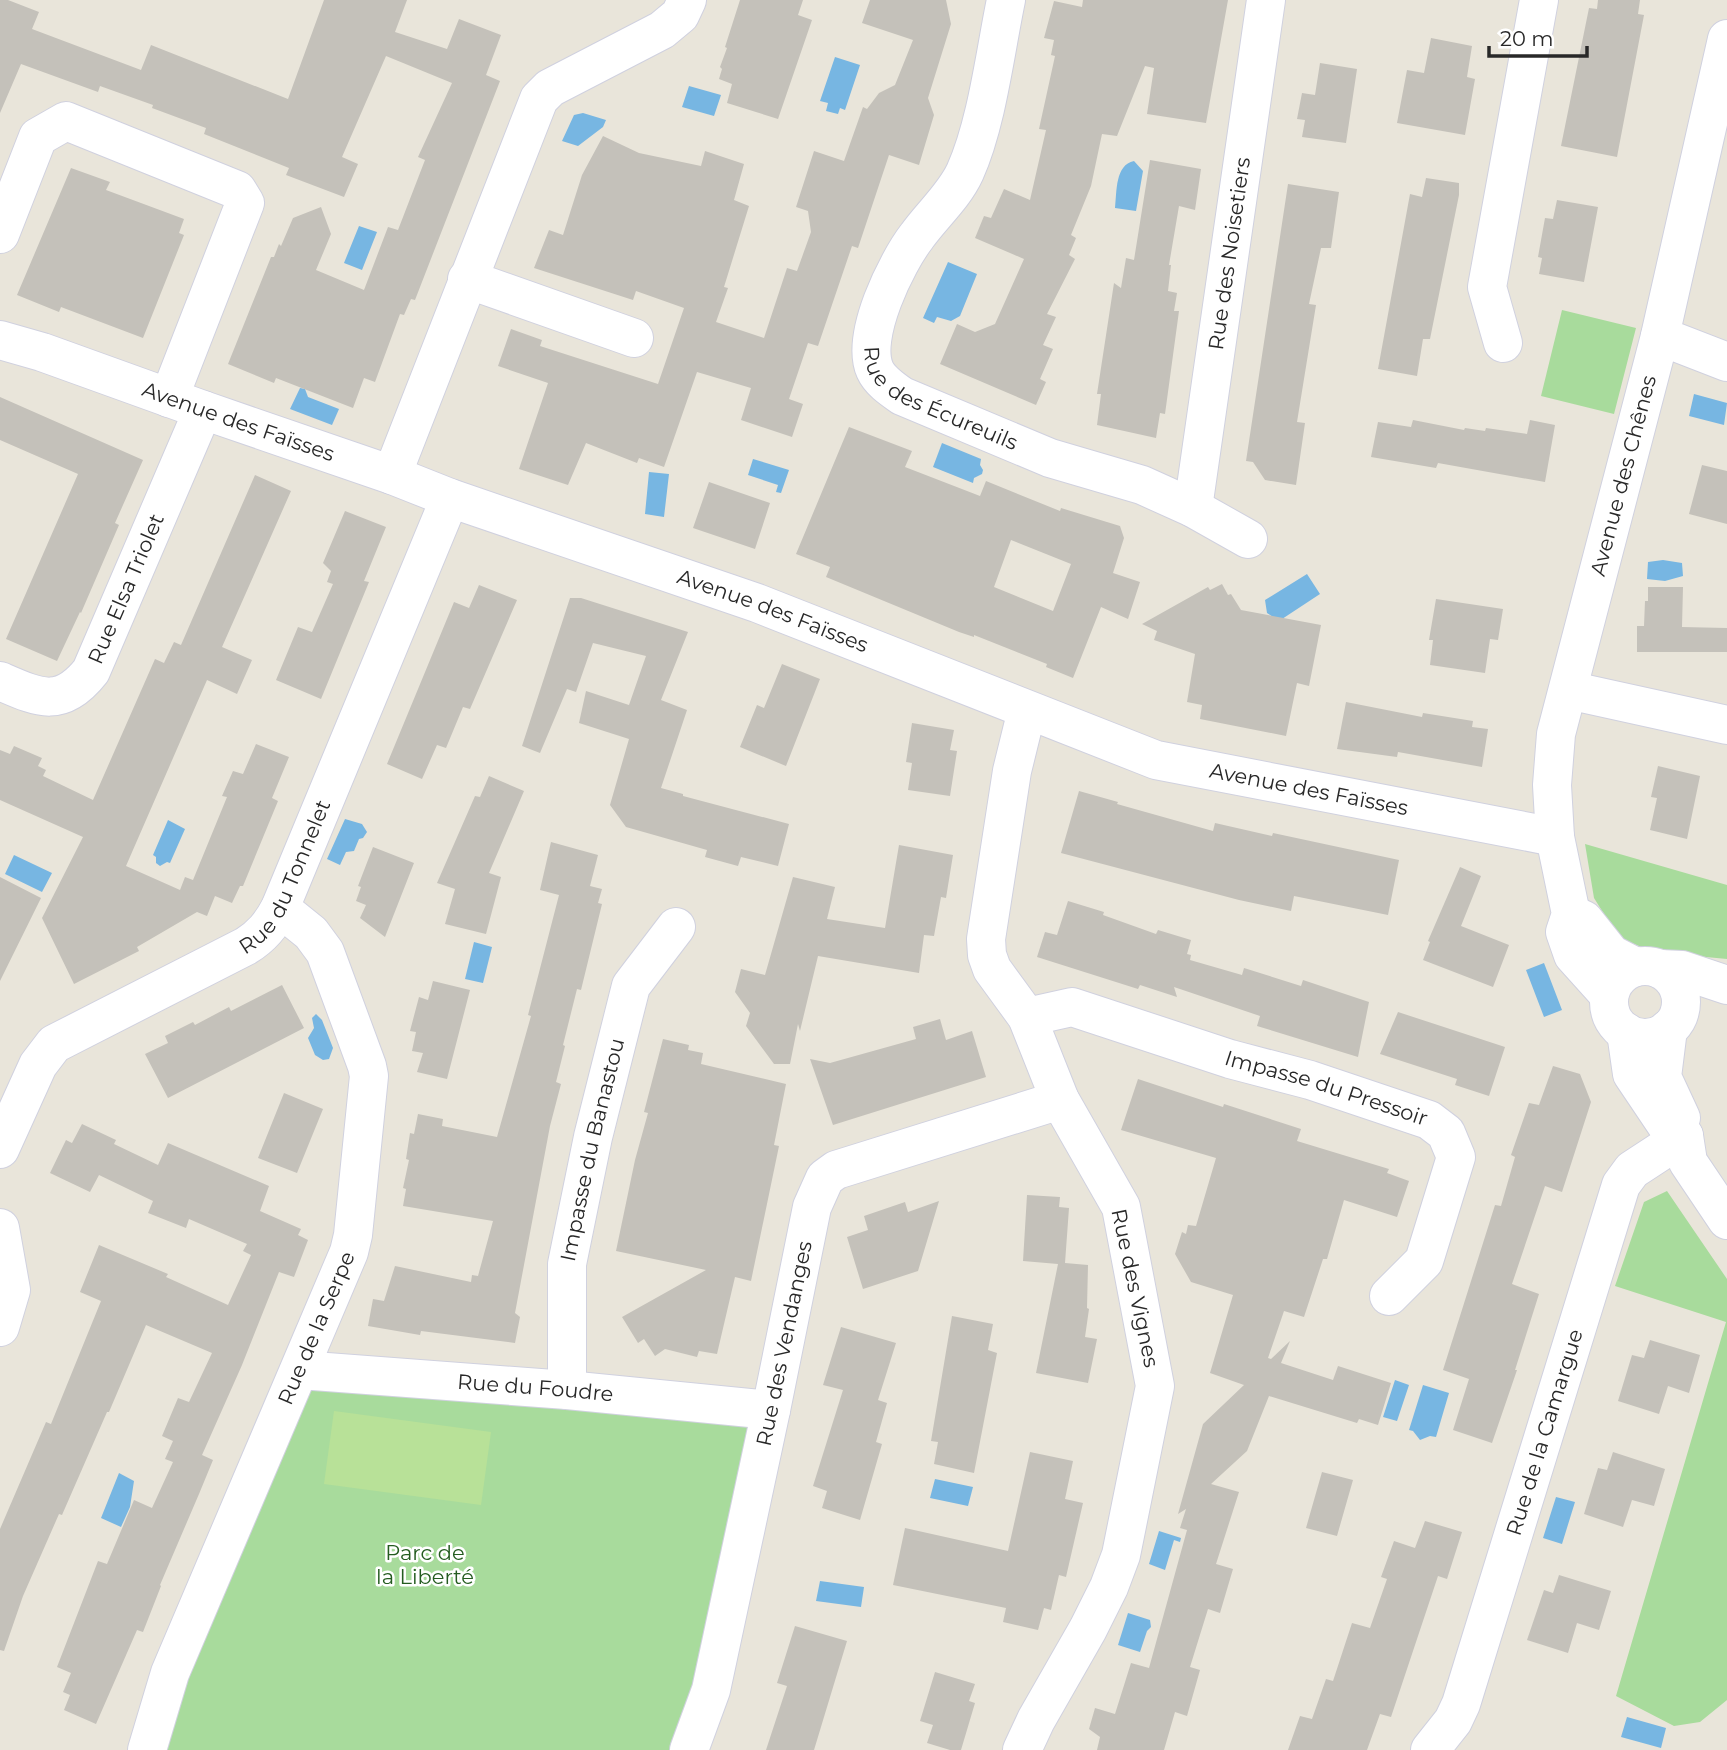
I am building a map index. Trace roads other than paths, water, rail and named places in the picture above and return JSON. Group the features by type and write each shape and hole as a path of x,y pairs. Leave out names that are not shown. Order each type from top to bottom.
{"street":[{"path":"392,475 539,99 550,88 662,30 680,15 687,0"},
{"name":"Rue des Écureuils","path":"1006,0 975,149 964,176 896,266 872,335 870,353 875,371 887,385 902,396 1050,458 1142,485 1193,508 1248,539"},
{"name":"Rue des Noisetiers","path":"1193,508 1266,0"},
{"path":"1503,343 1487,287 1539,0"},
{"name":"Avenue des Chênes","path":"1609,995 1573,956 1565,932 1571,914 1555,837 1552,785 1556,734 1660,336 1727,40"},
{"name":"Rue Elsa Triolet","path":"0,234 38,137 65,121 237,190 244,202 186,404 92,671 80,685 64,694 49,698 34,696 0,681"},
{"path":"467,279 634,338"},
{"path":"1660,336 1727,362"},
{"name":"Avenue des Faïsses","path":"0,340 42,352 392,475 450,498 757,603 1156,760 1555,837"},
{"name":"Rue du Tonnelet","path":"0,1149 38,1065 54,1044 246,946 270,927 281,908 450,498"},
{"path":"1568,690 1727,725"},
{"name":"Rue des Vignes","path":"1022,1750 1088,1629 1121,1555 1155,1386 1121,1207 1060,1100 1027,1017 992,969 987,955 986,939 1012,771 1027,710"},
{"name":"Rue de la Serpe","path":"147,1750 170,1674 349,1252 369,1076 325,952 311,933 281,908"},
{"path":"1571,914 1584,920 1611,954 1675,982 1681,1002 1674,1021 1662,1077 1681,1115 1688,1162 1727,1220"},
{"name":"Impasse du Banastou","path":"567,1390 567,1264 593,1137 631,986 676,927"},
{"path":"1648,968 1682,970 1726,984 1648,1037 1626,1032 1612,1017 1609,995 1619,977 1648,968"},
{"name":"Impasse du Pressoir","path":"1027,1017 1072,1007 1230,1059 1310,1080 1429,1120 1438,1126 1446,1133 1457,1157 1423,1261 1389,1296"},
{"path":"1626,1032 1632,1074 1667,1126 1706,1150 1727,1182"},
{"name":"Rue des Vendanges","path":"690,1750 711,1690 812,1207 825,1178 836,1170 1060,1100"},
{"name":"Rue de la Camargue","path":"1430,1750 1453,1721 1461,1704 1621,1185 1632,1170 1684,1136"},
{"path":"0,1228 11,1290 0,1327"},
{"name":"Rue du Foudre","path":"300,1370 567,1390 771,1410"}],"water":[{"path":"835,57 860,65 845,110 840,108 838,114 826,111 828,103 820,101"},
{"path":"689,86 721,95 714,116 682,107"},
{"path":"583,113 606,120 603,127 578,146 562,141 574,115"},
{"path":"1134,161 1143,171 1136,211 1115,208 1120,173 1128,163"},
{"path":"359,226 377,232 362,270 344,263"},
{"path":"948,262 977,274 960,316 951,321 937,317 934,323 923,318"},
{"path":"300,388 305,389 308,397 339,409 332,425 290,409"},
{"path":"1694,394 1727,403 1724,425 1689,416"},
{"path":"942,443 981,459 982,474 974,478 973,483 933,467"},
{"path":"753,459 789,470 781,493 776,492 778,485 748,475"},
{"path":"649,472 669,474 664,517 645,514"},
{"path":"1663,560 1682,563 1683,576 1665,581 1647,579 1648,562"},
{"path":"1307,574 1320,594 1279,621 1267,613 1265,600"},
{"path":"345,819 362,824 367,832 359,839 354,851 346,852 340,865 327,859"},
{"path":"168,820 185,829 170,863 160,866 153,855"},
{"path":"14,855 52,873 42,892 5,874"},
{"path":"474,942 492,947 483,983 465,979"},
{"path":"1544,963 1562,1010 1544,1017 1526,970"},
{"path":"316,1014 322,1020 333,1048 329,1059 323,1060 315,1055 308,1038 314,1028 312,1018"},
{"path":"1395,1380 1409,1385 1397,1421 1383,1417"},
{"path":"1423,1385 1449,1393 1436,1437 1420,1440 1409,1430"},
{"path":"119,1473 134,1481 130,1507 121,1527 101,1518"},
{"path":"935,1479 973,1487 968,1506 930,1498"},
{"path":"1556,1497 1575,1502 1562,1544 1543,1538"},
{"path":"1159,1531 1181,1538 1180,1542 1174,1540 1165,1570 1149,1564"},
{"path":"820,1581 864,1587 861,1607 816,1601"},
{"path":"1128,1613 1150,1620 1151,1627 1140,1652 1118,1645"},
{"path":"1627,1717 1666,1728 1661,1748 1621,1737"}],"park label":[{"name":"Parc de la Liberté","path":"425,1565"}]}
